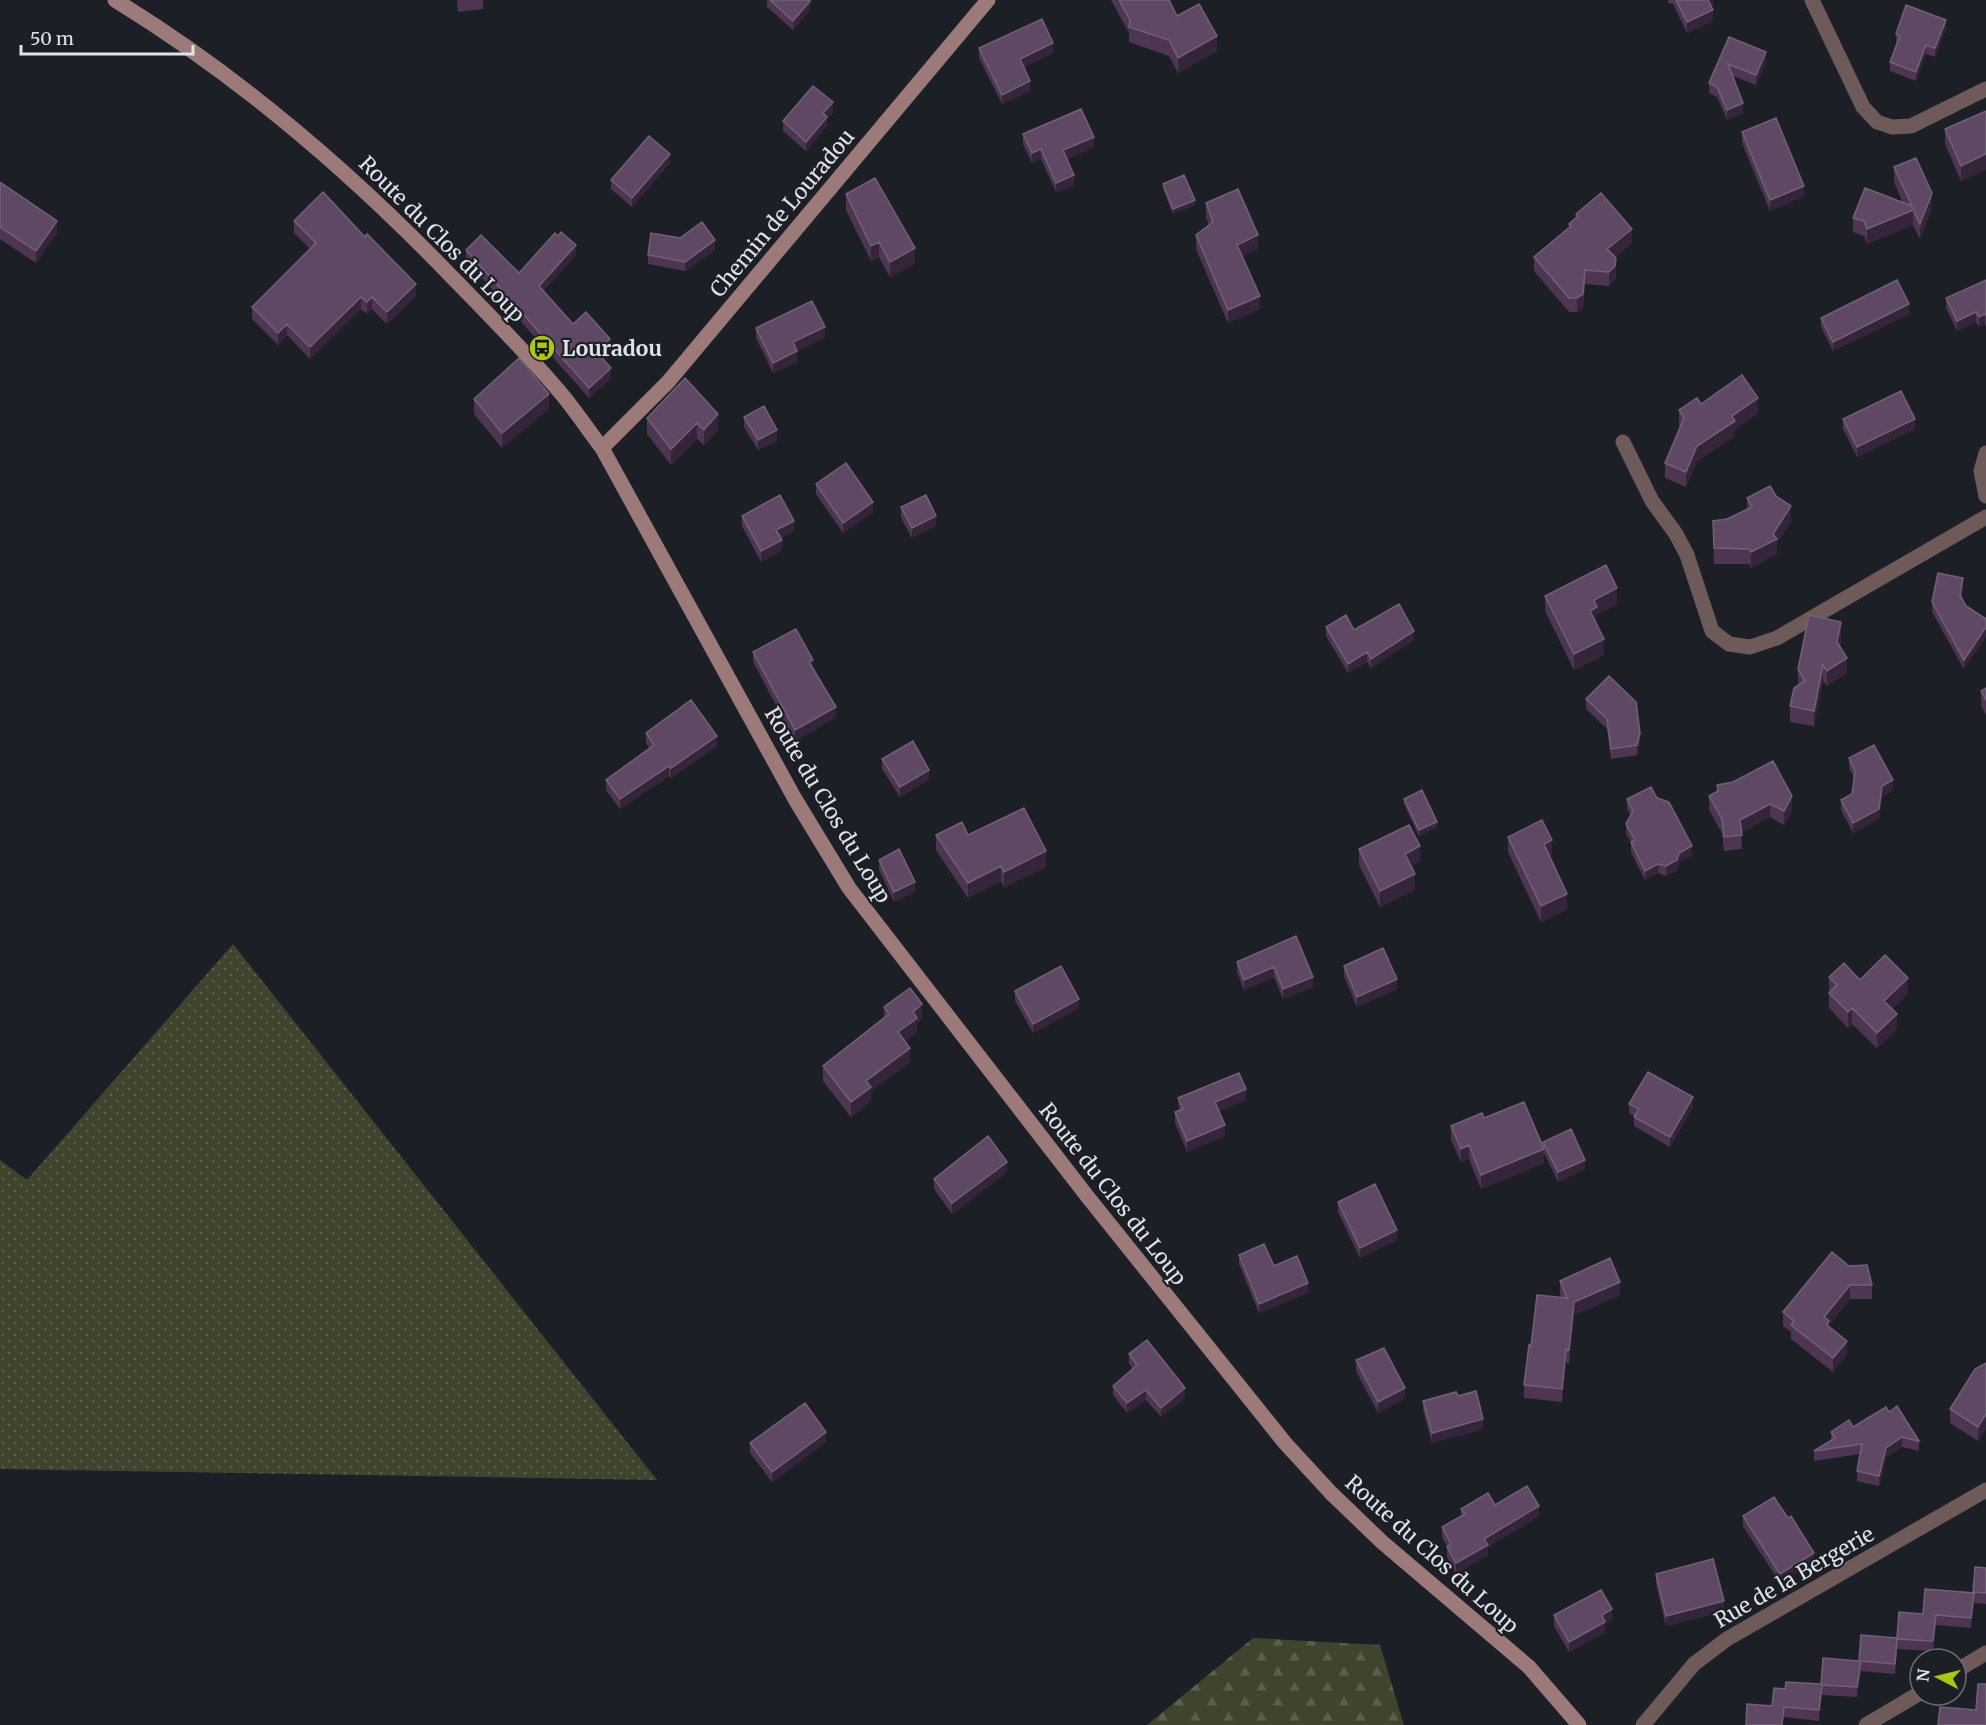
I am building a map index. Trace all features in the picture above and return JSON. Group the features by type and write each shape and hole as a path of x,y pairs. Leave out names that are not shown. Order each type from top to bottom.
{"street":[{"name":"Route du Clos du Loup","path":"115,0 207,61 325,155 397,220 532,361 564,398 602,448 795,799 849,888 877,925 1080,1186 1286,1443 1331,1493 1382,1542 1529,1667 1578,1725"},
{"name":"Chemin de Louradou","path":"602,448 668,382 988,0"},
{"path":"1812,0 1863,107 1877,122 1892,127 1911,126 1986,89"},
{"path":"1623,442 1652,501 1676,534 1687,555 1712,631 1729,644 1750,647 1777,638 1986,517"},
{"path":"1986,453 1981,471 1986,496"},
{"name":"Rue de la Bergerie","path":"1643,1725 1694,1664 1727,1639 1986,1490"},
{"path":"1968,1664 1986,1653"},
{"path":"1866,1725 1908,1700"}],"green space":[{"path":"233,944 657,1480 0,1469 0,1160 27,1180"},
{"path":"1253,1638 1380,1645 1404,1725 1147,1725"}],"building":[{"path":"770,0 809,0 810,1 793,21"},
{"path":"1119,0 1169,0 1177,16 1199,4 1217,36 1178,58 1169,40 1129,27 1130,20"},
{"path":"1676,0 1708,0 1713,10 1687,22"},
{"path":"1906,5 1946,20 1935,48 1926,45 1916,72 1890,62 1900,36 1896,34"},
{"path":"1042,19 1053,43 1020,59 1030,81 1002,95 979,48"},
{"path":"1729,37 1766,52 1756,75 1728,64 1743,103 1727,110 1717,87 1709,83"},
{"path":"813,86 833,102 823,113 827,117 806,142 783,121"},
{"path":"1081,109 1094,137 1063,150 1074,175 1056,183 1041,149 1032,153 1023,134"},
{"path":"1986,111 1986,154 1961,166 1945,129"},
{"path":"1776,118 1804,186 1770,200 1742,132"},
{"path":"649,136 670,154 632,198 611,180"},
{"path":"1916,158 1932,193 1920,224 1913,210 1867,229 1864,221 1853,218 1865,188 1912,206 1894,167"},
{"path":"1184,175 1195,200 1173,209 1163,184"},
{"path":"875,178 915,248 890,262 879,242 871,246 846,194"},
{"path":"0,182 57,221 36,251 0,227"},
{"path":"1238,189 1258,235 1237,245 1260,296 1228,310 1196,235 1213,222 1206,203"},
{"path":"323,192 365,237 367,234 416,284 387,312 372,297 367,302 361,297 310,347 287,324 278,333 252,307 316,243 294,221"},
{"path":"1601,193 1632,229 1607,249 1616,258 1615,266 1609,272 1585,270 1583,294 1577,298 1569,298 1534,257 1571,226 1569,224 1578,216 1576,214"},
{"path":"702,222 715,240 685,262 648,255 651,233 680,238"},
{"path":"561,232 576,245 539,286 573,324 586,312 610,339 596,351 611,368 589,388 466,250 481,235 519,273 555,233 558,236"},
{"path":"1897,280 1909,304 1833,342 1821,318"},
{"path":"1986,280 1986,316 1985,314 1979,317 1976,312 1957,321 1946,298"},
{"path":"812,301 825,327 793,342 797,351 773,363 756,328"},
{"path":"519,358 549,394 502,433 474,399"},
{"path":"1742,375 1758,398 1732,416 1735,421 1697,446 1686,472 1665,463 1684,418 1679,410 1697,398 1701,404"},
{"path":"685,378 718,414 704,430 697,423 671,449 647,418"},
{"path":"1901,391 1915,419 1857,447 1843,419"},
{"path":"764,406 777,430 758,440 744,417"},
{"path":"846,463 873,502 843,523 816,484"},
{"path":"1770,486 1776,496 1791,506 1773,534 1777,539 1751,552 1749,549 1714,548 1713,521 1727,519 1752,507 1747,498"},
{"path":"780,495 794,521 776,530 782,540 761,551 742,516"},
{"path":"926,495 936,516 912,528 901,507"},
{"path":"1606,565 1617,588 1594,600 1597,607 1590,611 1604,639 1574,654 1545,596"},
{"path":"1938,573 1963,578 1960,595 1966,606 1986,619 1986,627 1964,660 1932,602"},
{"path":"1399,604 1414,631 1371,659 1367,652 1348,664 1326,627 1346,615 1354,630"},
{"path":"1809,615 1841,622 1837,642 1847,658 1827,671 1823,665 1814,711 1790,706 1794,688 1805,681 1798,669"},
{"path":"796,629 813,660 809,662 836,707 795,730 753,652"},
{"path":"1609,676 1636,702 1640,733 1637,745 1611,749 1607,719 1586,699"},
{"path":"1986,688 1986,700 1981,691"},
{"path":"691,700 717,736 620,799 606,780 654,745 646,733"},
{"path":"913,741 929,770 900,787 882,759"},
{"path":"1874,745 1893,780 1882,786 1879,809 1853,823 1841,800 1852,794 1855,771 1849,758"},
{"path":"1773,761 1792,796 1784,811 1770,804 1740,820 1742,835 1724,837 1722,819 1709,796 1718,791 1717,785 1733,782"},
{"path":"1651,787 1657,798 1669,802 1692,846 1679,853 1677,860 1666,866 1658,864 1645,871 1631,842 1635,840 1626,824 1633,811 1627,799"},
{"path":"1422,790 1437,822 1419,830 1404,799"},
{"path":"1024,808 1046,851 1004,872 1001,866 968,883 936,835 962,822 968,835"},
{"path":"1542,820 1552,840 1544,844 1567,894 1541,906 1508,837"},
{"path":"1409,825 1420,846 1405,854 1415,874 1380,891 1359,849"},
{"path":"899,849 915,882 894,892 879,860"},
{"path":"1296,936 1313,977 1283,989 1274,967 1244,980 1237,962"},
{"path":"1383,948 1397,979 1357,997 1344,966"},
{"path":"1885,955 1908,978 1884,1001 1897,1014 1877,1033 1852,1008 1848,1012 1829,993 1837,985 1829,977 1844,963 1860,980"},
{"path":"1061,966 1079,999 1033,1024 1015,991"},
{"path":"910,988 922,1004 913,1012 917,1018 898,1032 910,1048 866,1081 871,1087 851,1102 823,1066 889,1014 884,1007"},
{"path":"1648,1072 1693,1097 1670,1137 1634,1117 1639,1109 1629,1104"},
{"path":"1239,1073 1246,1089 1215,1102 1225,1125 1187,1141 1175,1112 1183,1109 1178,1098"},
{"path":"1524,1102 1544,1149 1481,1175 1469,1145 1461,1149 1451,1126 1482,1113 1484,1118"},
{"path":"1571,1129 1585,1160 1558,1172 1543,1142"},
{"path":"988,1136 1007,1162 952,1203 934,1179"},
{"path":"1375,1184 1397,1230 1360,1248 1338,1202"},
{"path":"1264,1244 1274,1266 1297,1256 1308,1283 1259,1304 1239,1255"},
{"path":"1832,1252 1849,1266 1867,1265 1872,1285 1850,1285 1824,1317 1829,1321 1827,1325 1847,1341 1833,1358 1791,1325 1794,1321 1783,1312"},
{"path":"1610,1258 1620,1282 1574,1302 1562,1389 1524,1385 1537,1295 1567,1298 1560,1281"},
{"path":"1147,1340 1185,1388 1161,1408 1146,1390 1127,1403 1113,1386 1137,1365 1129,1354"},
{"path":"1384,1348 1405,1388 1378,1402 1356,1360"},
{"path":"1986,1363 1986,1414 1978,1427 1950,1409 1975,1369"},
{"path":"1476,1391 1483,1419 1432,1433 1423,1401 1456,1392 1458,1396"},
{"path":"805,1403 826,1432 772,1472 750,1443"},
{"path":"1897,1406 1919,1441 1902,1437 1886,1448 1879,1476 1857,1471 1862,1444 1814,1451 1835,1438 1831,1432 1849,1420 1853,1427 1886,1407 1889,1412"},
{"path":"1527,1486 1539,1506 1484,1539 1488,1545 1456,1563 1447,1547 1451,1544 1442,1527 1465,1514 1461,1509 1488,1493 1495,1505"},
{"path":"1774,1497 1788,1518 1791,1516 1814,1553 1780,1574 1743,1516"},
{"path":"1713,1559 1724,1601 1666,1616 1656,1574"},
{"path":"1975,1567 1986,1568 1986,1593 1973,1592"},
{"path":"1925,1589 1974,1593 1971,1618 1936,1615 1933,1641 1897,1639 1895,1664 1861,1661 1857,1687 1822,1685 1819,1710 1784,1707 1782,1725 1746,1725 1747,1704 1772,1706 1774,1688 1785,1689 1786,1682 1821,1684 1823,1658 1859,1661 1861,1635 1897,1638 1899,1612 1923,1614"},
{"path":"1601,1590 1612,1609 1602,1615 1605,1622 1569,1642 1554,1615"},
{"path":"1978,1684 1986,1684 1986,1725 1938,1725 1940,1707 1976,1710"}],"place":[{"name":"Louradou","path":"542,348"}]}
